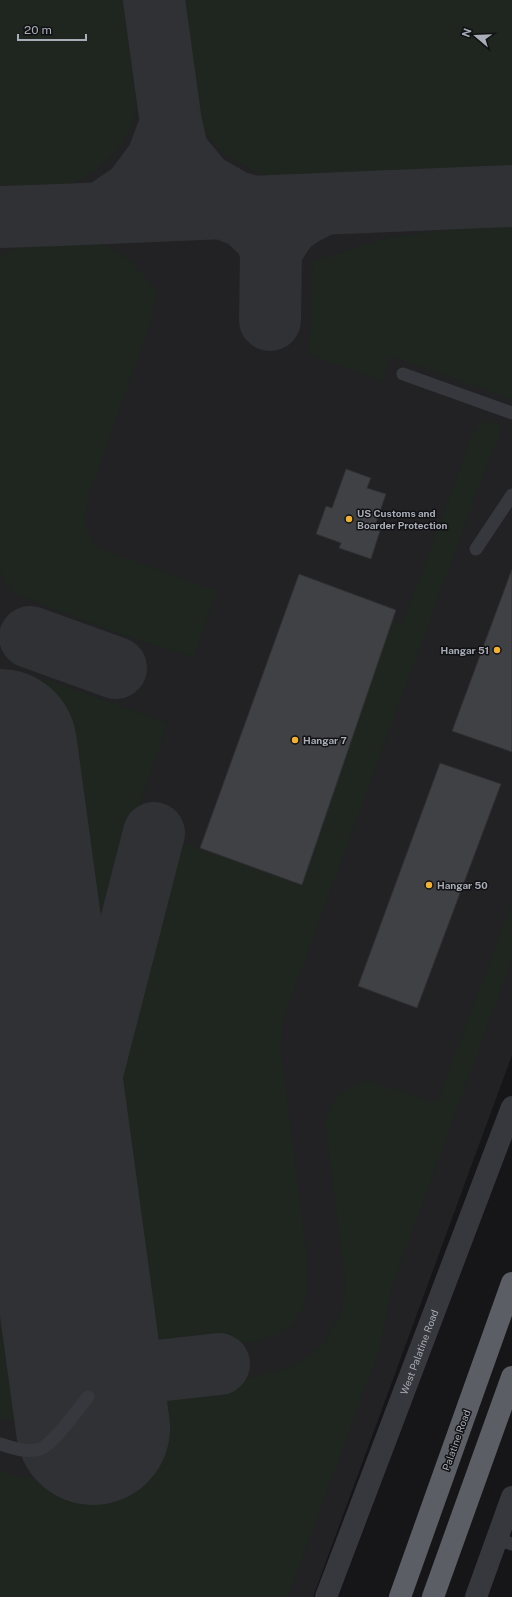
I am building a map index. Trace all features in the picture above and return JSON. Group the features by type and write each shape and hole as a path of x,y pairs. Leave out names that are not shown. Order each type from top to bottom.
{"highway":[{"name":"Palatine Road","path":"400,1597 512,1282"},
{"path":"433,1597 512,1377"}],"street":[{"name":"West Palatine Road","path":"326,1597 512,1107"},
{"path":"476,1597 504,1541 512,1497"}],"lane":[{"path":"403,374 512,413"},
{"path":"476,549 512,495"},
{"path":"0,1444 18,1449 40,1449 50,1443 88,1397"}],"shaded area":[{"path":"0,0 512,0 512,1055 313,1597 0,1597"},
{"path":"0,0 128,0 139,83 137,109 133,121 128,133 120,145 101,166 89,175 66,186 51,189 33,189 15,187 0,183"},
{"path":"180,0 512,0 512,164 492,171 287,180 256,171 241,164 228,156 207,133 199,119 193,103"},
{"path":"498,223 512,223 512,399 391,356 383,381 309,355 313,261 392,237"},
{"path":"90,241 111,248 131,261 157,292 150,325 88,497 85,520 87,530 100,549 217,591 194,657 126,636 17,595 6,582 0,570 0,256 21,246 42,243"},
{"path":"484,420 499,424 502,430 486,468 283,1020 281,1051 307,1257 308,1288 303,1309 291,1326 275,1336 257,1341 174,1352 154,1348 130,1336 115,1322 107,1308 98,1280 82,1162 157,853 178,841 302,885 392,621 403,624 473,433"},
{"path":"35,680 48,680 168,723 133,825 139,828 141,837 91,1045 73,1076 70,1076 17,696 24,684"},
{"path":"512,903 512,959 392,1287 380,1348 288,1597 0,1597 0,1470 17,1476 40,1478 61,1472 77,1461 87,1445 101,1408 117,1397 248,1378 285,1369 310,1356 325,1341 342,1310 346,1286 325,1120 340,1094 345,1090 367,1080 437,1103"},
{"path":"0,931 15,1039 10,1054 0,1064"},
{"path":"0,1140 18,1152 25,1160 30,1170 60,1374 54,1396 45,1409 31,1417 15,1420 0,1418"}],"building":[{"name":"US Customs and Boarder Protection","path":"346,469 371,478 367,488 386,494 374,529 380,531 371,559 339,548 341,543 316,534 326,506 332,508"},
{"name":"Hangar 51","path":"512,569 512,752 452,731"},
{"name":"Hangar 7","path":"299,574 396,610 302,885 200,848"},
{"name":"Hangar 50","path":"440,763 501,784 417,1008 358,986"}],"taxiway":[{"path":"154,0 171,123"},
{"path":"102,213 133,192 157,160 171,123 178,153 204,184 234,201 253,207"},
{"path":"0,217 512,196"},
{"path":"221,208 245,217 264,235 271,251 287,226 302,215 323,204"},
{"path":"270,320 271,251"},
{"path":"30,637 116,668"},
{"path":"61,1191 154,833"},
{"path":"0,1103 67,1095 76,1091 82,1086 93,1070"},
{"path":"77,1313 99,1348 121,1363 148,1372 219,1364"}],"runway":[{"path":"0,746 93,1428"}],"place":[{"name":"US Customs and Boarder Protection","path":"349,519"},
{"name":"Hangar 51","path":"497,650"},
{"name":"Hangar 7","path":"295,740"},
{"name":"Hangar 50","path":"429,885"}]}
